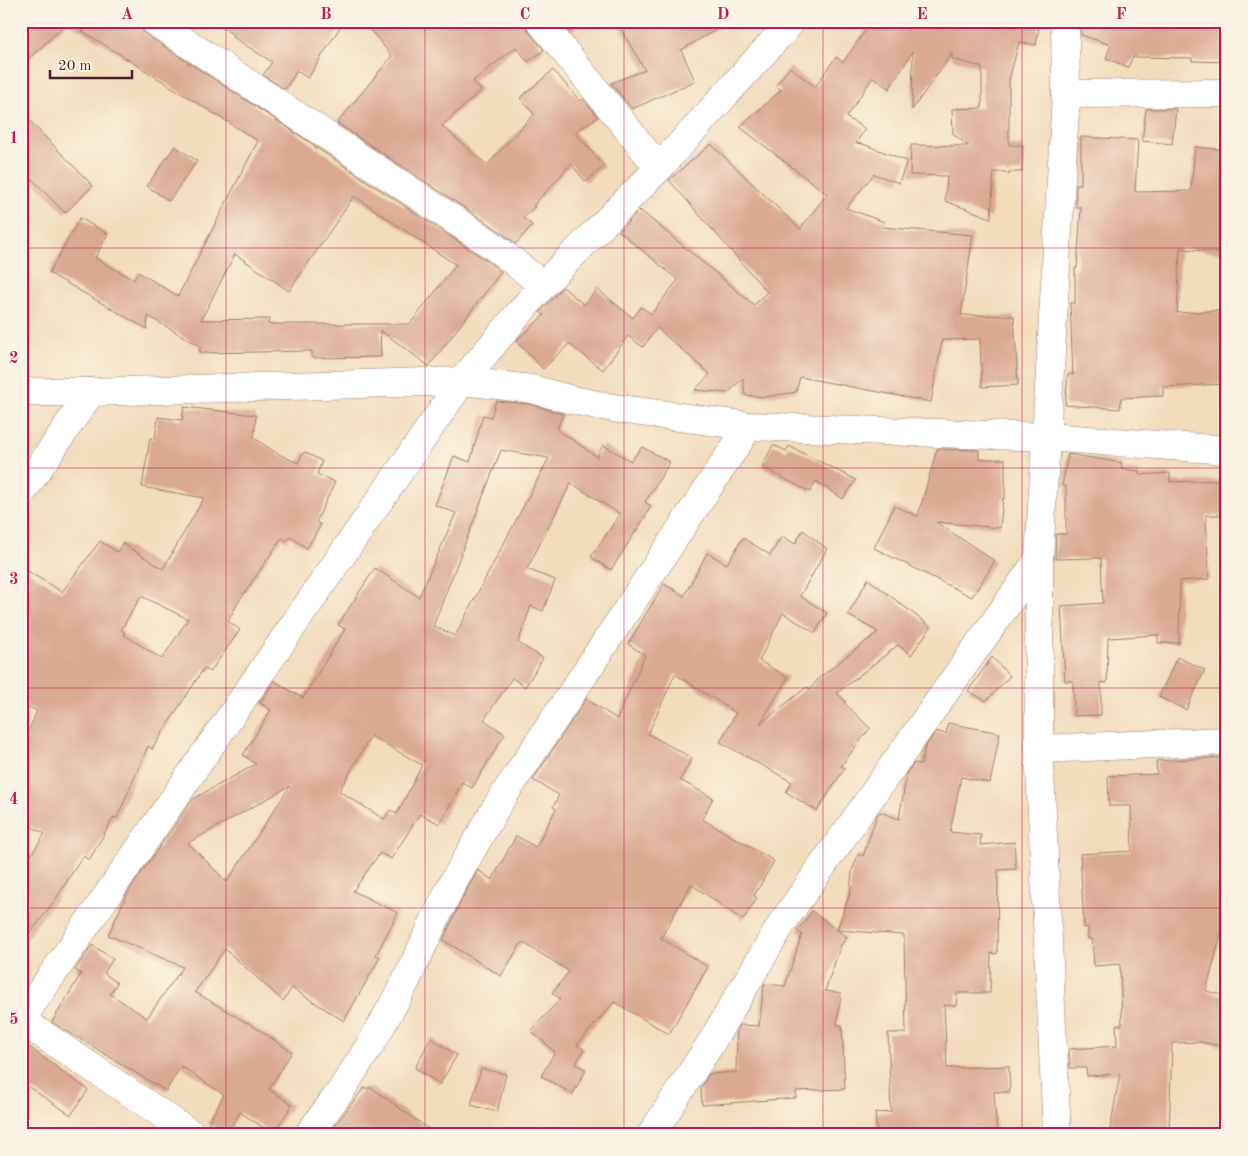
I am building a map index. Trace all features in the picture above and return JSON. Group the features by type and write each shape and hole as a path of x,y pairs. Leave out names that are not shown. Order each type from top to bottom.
{"street":[{"path":"154,21 492,245 543,285"},
{"path":"540,21 660,168"},
{"path":"193,1135 21,1020 462,380 543,285 660,168 792,21"},
{"path":"1058,1135 1039,749 1039,559 1066,94 1066,21"},
{"path":"1066,94 1227,94"},
{"path":"21,392 91,392 462,380 532,389 572,400 618,409 749,426 1047,437 1227,450"},
{"path":"21,494 91,392"},
{"path":"308,1135 340,1092 374,1039 405,984 450,888 498,804 749,426"},
{"path":"651,1135 709,1046 782,923 1039,559"},
{"path":"1039,749 1227,741"}],"shaded area":[{"path":"21,265 46,286 26,362 21,362"}],"building":[{"path":"21,21 131,21 140,27 145,34 314,145 316,149 483,258 501,272 429,366 380,330 381,357 312,358 312,351 200,353 200,346 148,316 147,329 49,273 80,218 108,234 95,258 134,280 138,272 178,296 258,141 68,22 21,66","holes":["354,196 456,265 410,324 267,324 270,319 201,320 235,254 289,291"]},
{"path":"212,21 344,21 308,78 297,71 285,89 263,75 272,62"},
{"path":"363,21 525,21 528,31 544,50 528,62 516,47 473,81 481,90 442,126 487,165 534,114 520,98 553,70 580,101 583,99 598,117 575,132 604,166 586,182 571,164 533,206 535,207 523,218 532,225 516,244 501,232 337,123 392,56"},
{"path":"560,21 584,21 569,32"},
{"path":"616,21 731,21 681,50 695,81 632,109 611,83 645,70"},
{"path":"872,21 1040,21 1036,45 1019,42 1009,80 1009,145 1023,145 1022,172 1009,172 1009,175 1005,172 994,172 991,218 945,201 947,176 910,175 911,145 969,146 953,134 952,109 982,108 982,67 952,59 952,53 912,110 913,51 889,89 873,77 846,117 865,129 856,143 907,161 899,183 874,174 846,208 884,222 882,227 973,235 961,315 1014,316 1018,385 982,387 980,339 942,340 931,402 800,377 796,392 765,397 745,395 743,378 728,393 695,390 710,374 657,328 643,347 628,336 603,370 569,344 543,369 516,341 544,315 540,312 563,287 584,305 597,289 633,318 641,307 651,314 678,280 619,231 640,210 754,305 767,292 669,180 711,144 800,229 827,194 740,127 781,90 776,85 790,67 815,87 836,57 843,62"},
{"path":"1081,21 1227,21 1227,62 1192,61 1192,58 1133,57 1128,67 1106,58 1111,45 1081,35"},
{"path":"1146,109 1176,109 1172,144 1142,141"},
{"path":"21,112 93,186 65,213 21,168"},
{"path":"1081,137 1138,140 1135,192 1191,191 1195,147 1227,150 1227,254 1180,248 1177,313 1227,310 1227,384 1163,387 1163,396 1121,398 1120,409 1065,405 1068,374 1073,375 1070,303 1075,303 1075,268 1077,268 1081,207 1076,207 1076,184 1081,184"},
{"path":"175,146 197,161 169,201 147,186"},
{"path":"496,401 529,404 563,414 557,429 597,457 603,445 631,461 642,447 670,462 645,502 651,506 645,517 611,570 591,557 620,514 571,483 527,569 555,580 543,611 531,606 518,643 543,658 525,687 512,678 484,720 505,734 472,788 462,782 440,824 420,814 391,859 380,853 353,891 398,913 376,955 380,957 344,1021 292,988 283,1001 225,949 195,992 247,1022 292,1052 269,1089 292,1105 273,1134 240,1112 227,1135 208,1123 224,1095 181,1066 166,1091 52,1022 81,974 75,970 92,945 113,959 104,973 117,983 110,994 147,1018 183,967 108,935 128,892 193,799 256,764 243,755 271,710 260,703 274,681 303,698 345,629 338,625 375,568 419,597 456,513 435,505 454,456 470,462 483,415 491,417","holes":["501,450 549,458 455,636 433,626","371,736 422,765 397,814 390,810 384,819 339,791","290,786 227,882 188,843"]},
{"path":"184,407 256,415 254,438 278,454 298,463 304,452 322,461 317,474 335,482 316,522 321,525 307,548 290,537 287,541 282,538 239,601 228,621 240,630 210,672 204,668 152,749 148,746 117,818 114,817 89,860 83,856 57,897 21,946 21,870 45,834 27,824 30,818 21,814 21,748 37,711 21,703 21,567 62,592 100,541 117,552 122,543 163,569 204,498 142,487 150,438 155,439 158,417 182,420","holes":["141,596 188,619 162,659 123,634 125,633 121,630"]},
{"path":"773,445 786,451 789,446 856,480 843,499 816,481 810,492 762,467"},
{"path":"937,449 979,450 979,459 1005,459 1005,498 1003,498 1000,528 936,522 995,561 972,597 874,548 894,506 918,516"},
{"path":"1068,454 1122,463 1121,469 1139,471 1139,475 1170,473 1170,482 1223,480 1224,515 1206,515 1209,579 1180,581 1179,643 1158,643 1158,635 1108,638 1107,683 1101,682 1101,715 1074,716 1073,681 1065,681 1061,606 1103,603 1101,558 1055,559 1056,534 1066,534 1066,486 1062,486"},
{"path":"803,530 827,549 800,596 827,613 815,633 783,613 759,661 788,677 760,724 807,687 810,689 819,678 878,632 848,615 868,579 931,627 911,655 898,645 837,693 846,702 844,703 870,728 841,766 845,768 817,811 786,792 792,782 720,742 736,713 675,674 648,734 692,758 680,780 713,798 702,819 774,861 754,896 757,898 743,920 691,884 661,938 708,967 669,1034 614,1002 577,1045 584,1049 576,1064 586,1070 573,1094 541,1076 555,1052 531,1031 560,999 552,993 569,971 522,942 501,976 443,940 478,870 492,880 516,836 536,847 556,809 553,807 559,795 533,780 586,699 617,719 645,655 628,644 664,584 684,596 707,553 727,564 743,538 770,555 782,536 795,544"},
{"path":"992,657 1010,676 986,701 968,691"},
{"path":"1177,657 1205,670 1186,710 1159,697"},
{"path":"948,723 1000,733 990,783 961,777 950,832 981,835 980,845 1014,842 1016,869 998,870 997,954 991,953 990,993 957,993 956,1006 944,1005 947,1068 1009,1066 1010,1092 994,1092 997,1135 877,1135 875,1113 891,1112 888,1033 906,1033 904,935 837,930 850,893 852,871 858,854 863,856 877,815 880,812 899,819 907,772 914,763 921,764 925,747 936,731 946,734"},
{"path":"1227,757 1227,912 1206,991 1227,996 1227,1021 1221,1046 1201,1042 1172,1043 1169,1135 1109,1135 1120,1074 1087,1076 1086,1068 1070,1068 1069,1049 1117,1046 1116,1025 1122,1025 1120,964 1094,966 1092,939 1088,939 1088,927 1084,928 1080,854 1132,851 1131,806 1109,806 1108,776 1157,774 1156,761"},
{"path":"812,911 847,937 841,945 825,991 841,993 837,1025 842,1025 845,1089 796,1091 796,1098 702,1105 701,1088 709,1074 736,1072 737,1030 739,1025 759,1026 764,984 785,986 802,934 797,931"},
{"path":"431,1038 457,1055 440,1084 415,1068"},
{"path":"21,1041 88,1090 71,1115 21,1082"},
{"path":"481,1069 506,1074 497,1112 471,1105"},
{"path":"364,1088 372,1088 437,1135 340,1135 332,1129"}]}
